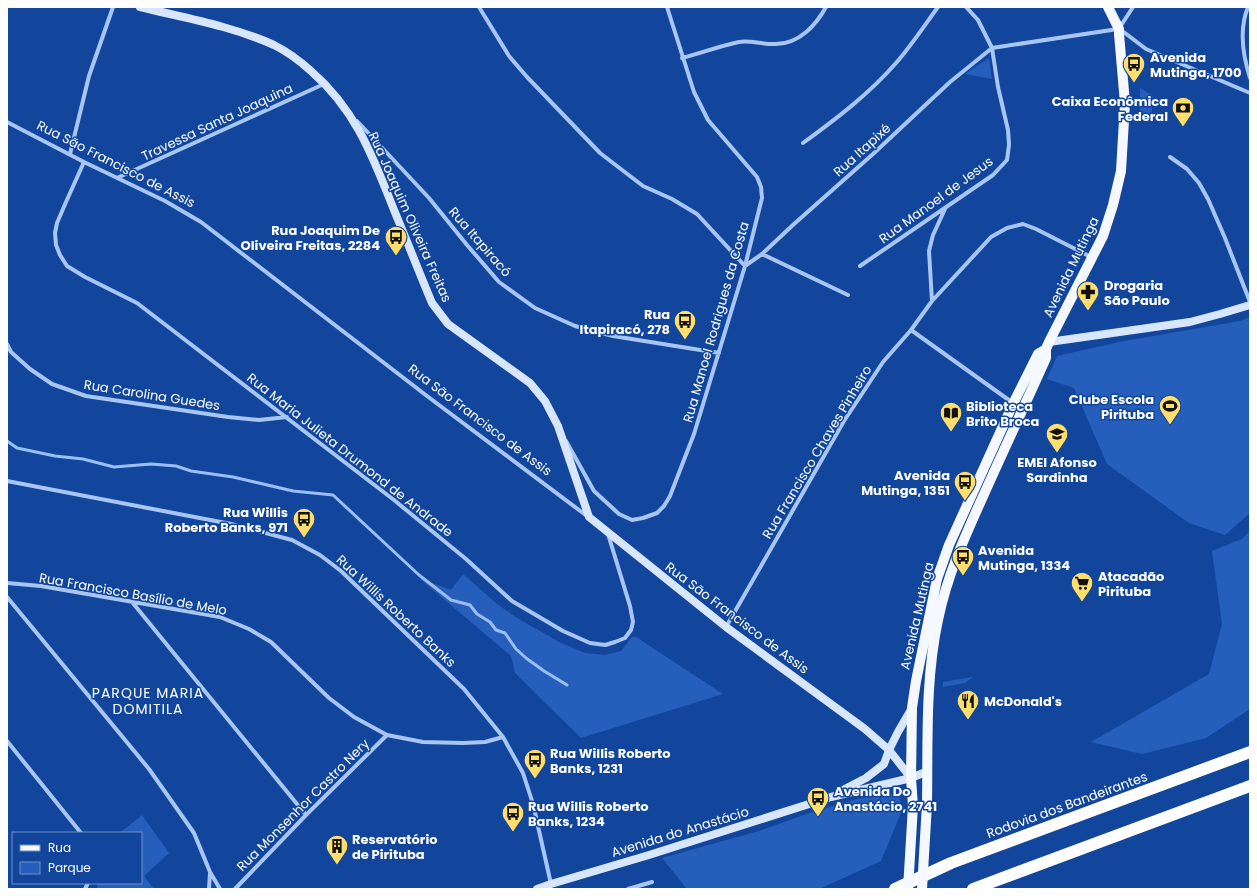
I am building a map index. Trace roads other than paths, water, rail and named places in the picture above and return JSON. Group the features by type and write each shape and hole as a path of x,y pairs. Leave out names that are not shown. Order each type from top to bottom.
{"highway":[{"name":"Rodovia dos Bandeirantes","path":"895,889 951,863 1250,752"},
{"path":"973,889 1250,786"}],"main road":[{"name":"Avenida Mutinga","path":"922,889 927,804 928,697 938,621 948,578 978,506 1046,358 1048,346 1103,236 1113,205 1121,171 1125,103 1119,29 1108,7"},
{"name":"Avenida Mutinga","path":"908,889 913,806 911,778 912,708 916,681 937,579 949,545 1013,404 1038,354 1048,346"},
{"path":"912,708 919,712 922,717 926,739 928,742"}],"street":[{"path":"70,154 90,76 113,7"},
{"name":"Rua Joaquim Oliveira Freitas","path":"140,7 245,34 275,46 298,60 326,83 351,115 372,156 432,303 448,324 530,383 545,401 558,426 589,517"},
{"path":"479,7 509,56 527,77 600,153 643,186 697,214 745,266"},
{"name":"Rua Manoel Rodrigues da Costa","path":"558,426 594,491 619,514 632,520 657,513 664,506 670,496 694,434 745,266 762,198 761,187 757,177 708,120 694,92 682,58 668,7"},
{"path":"682,58 740,42 777,44 794,40 804,34 813,25 826,7"},
{"path":"803,143 841,115 876,84 896,63 938,7"},
{"name":"Rua Manoel de Jesus","path":"860,266 946,208 993,174 1006,160 1009,145 1008,130 998,87 992,48 978,20 966,7"},
{"path":"1119,29 1133,7"},
{"path":"1248,7 1245,15 1243,46 1250,78"},
{"path":"992,48 1119,29 1146,49 1250,92"},
{"name":"Rua Itapixé","path":"745,266 762,254 950,82 992,48"},
{"name":"Travessa Santa Joaquina","path":"117,178 326,83"},
{"name":"Rua Itapiracó","path":"351,115 429,198 499,282 535,308 575,326 613,336 719,353"},
{"name":"Rua São Francisco de Assis","path":"7,122 84,162 165,201 201,222 427,396 589,517 726,627 865,729 889,750 911,778"},
{"path":"1048,346 1063,343 1066,340 1190,322 1220,314 1250,303 1208,199 1199,183 1187,169 1170,157"},
{"name":"Rua Maria Julieta Drumond de Andrade","path":"84,162 61,213 55,233 56,245 67,266 85,277 137,303 394,500 454,549 512,601 563,631 590,643 605,645 625,638 631,630 633,622 630,606 608,533"},
{"path":"932,301 929,251 933,235 946,208"},
{"name":"Rua Francisco Chaves Pinheiro","path":"726,627 844,421 883,362 911,330 932,301 991,238 1007,228 1023,224 1092,257"},
{"path":"762,254 848,295"},
{"path":"911,330 1013,404"},
{"name":"Rua Carolina Guedes","path":"7,344 12,352 30,370 52,384 86,396 228,417 259,420 287,418"},
{"name":"Rua Willis Roberto Banks","path":"7,481 231,524 292,540 320,555 341,571 464,689 503,737 522,773 533,804 550,884"},
{"name":"Rua Francisco Basílio de Melo","path":"7,583 41,586 220,617 249,629 271,642 329,698 354,717 386,735 424,742 463,743 485,742 503,737"},
{"path":"7,597 149,769 194,833 210,872 220,889"},
{"path":"132,602 306,815"},
{"name":"Avenida do Anastácio","path":"831,797 866,778 884,764 889,750 905,718 912,708"},
{"name":"Rua Monsenhor Castro Nery","path":"235,889 386,735"},
{"path":"7,740 80,832"},
{"name":"Avenida do Anastácio","path":"537,889 831,797 911,778 928,771"},
{"path":"209,889 210,872"},
{"path":"628,889 652,882"}],"waterway":[{"path":"7,441 17,448 55,456 83,459 114,467 151,464 176,466 191,471 233,477 293,491 333,495 419,575 451,600 470,605 477,614 490,622 496,630 505,633 516,649 526,658 567,685"}],"place":[{"name":"Avenida Mutinga, 1700","path":"1134,84"},
{"name":"Caixa Econômica Federal","path":"1183,128"},
{"name":"Rua Joaquim De Oliveira Freitas, 2284","path":"396,256"},
{"name":"Drogaria São Paulo","path":"1088,312"},
{"name":"Rua Itapiracó, 278","path":"685,340"},
{"name":"Clube Escola Pirituba","path":"1170,426"},
{"name":"Biblioteca Brito Broca","path":"951,432"},
{"name":"EMEI Afonso Sardinha","path":"1057,454"},
{"name":"Avenida Mutinga, 1351","path":"965,502"},
{"name":"Rua Willis Roberto Banks, 971","path":"304,538"},
{"name":"Avenida Mutinga, 1334","path":"963,576"},
{"name":"Atacadão Pirituba","path":"1082,602"},
{"name":"McDonald's","path":"968,720"},
{"name":"Rua Willis Roberto Banks, 1231","path":"535,780"},
{"name":"Avenida Do Anastácio, 2741","path":"818,818"},
{"name":"Rua Willis Roberto Banks, 1234","path":"513,832"},
{"name":"Reservatório de Pirituba","path":"337,866"}],"district":[{"name":"PARQUE MARIA DOMITILA","path":"148,702"}]}
